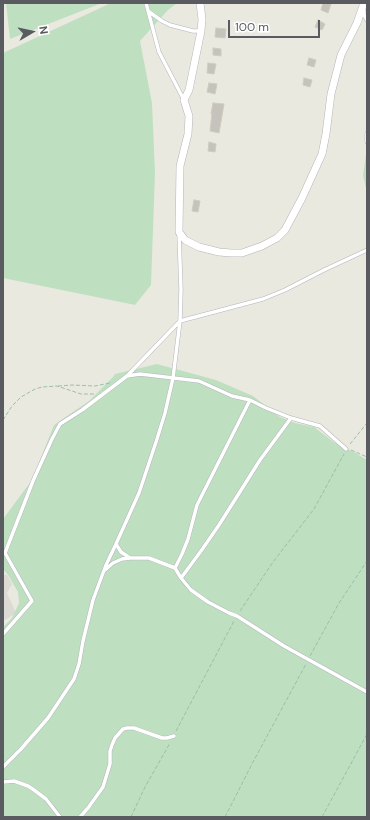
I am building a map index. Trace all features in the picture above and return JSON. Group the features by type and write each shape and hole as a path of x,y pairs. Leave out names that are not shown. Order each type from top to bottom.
{"street":[{"path":"200,3 201,31 189,90 184,100 189,116 188,134 180,166 179,232 185,240 199,248 232,253 242,253 262,246 277,238 285,230 302,198 322,154 331,94 341,55 364,5"}],"lane":[{"path":"146,3 159,52 184,100"},
{"path":"357,23 367,20 364,15 364,5"},
{"path":"148,11 170,25 193,31 201,31"},
{"path":"367,133 367,142"},
{"path":"3,767 48,718 74,680 93,600 104,571 139,493 165,412 173,378 180,321 181,290 179,232"},
{"path":"3,634 32,601 5,553 34,481 60,424 82,410 127,376 180,321 263,299 285,290 367,250"},
{"path":"127,376 140,374 199,381 232,396 250,400 291,418 320,426 346,449"},
{"path":"175,568 188,539 197,506 250,400"},
{"path":"181,578 214,532 260,460 291,418"},
{"path":"116,544 121,552 130,558"},
{"path":"104,571 113,563 122,559 130,558 149,558 175,568 191,590 208,602 237,616 284,646 367,692"},
{"path":"80,817 103,787 110,764 109,757 112,745 115,738 123,729 134,728 162,738 174,736"},
{"path":"3,782 14,781 28,786 46,799 60,817"}],"path":[{"path":"3,420 18,399 35,389 42,387 72,385 95,386 112,382"},
{"path":"57,386 81,394 95,394"},
{"path":"346,449 350,449 367,457"},
{"path":"225,817 339,603 367,561"},
{"path":"322,817 367,734"}],"shaded area":[{"path":"3,575 7,575 12,584 7,593 16,613 5,620 3,618"}],"green space":[{"path":"6,3 102,3 10,39"},
{"path":"111,3 177,3 168,10 140,41 152,103 155,173 151,285 135,305 3,278 3,53"},
{"path":"367,148 367,193 363,175"},
{"path":"157,364 216,380 253,396 280,417 295,423 314,427 335,443 367,460 367,817 3,817 3,627 12,618 19,603 18,592 3,569 3,519 32,480 54,425 89,401 115,374"}],"building":[{"path":"323,3 331,4 328,13 321,10"},
{"path":"318,20 325,24 322,30 315,27"},
{"path":"216,28 226,29 225,38 215,37"},
{"path":"213,48 221,49 221,56 213,55"},
{"path":"309,58 316,60 314,67 307,65"},
{"path":"208,63 216,64 214,74 207,73"},
{"path":"304,78 312,80 310,87 303,85"},
{"path":"209,83 217,84 215,94 207,92"},
{"path":"213,103 224,104 219,133 210,131"},
{"path":"209,142 216,144 215,152 208,151"},
{"path":"194,200 200,201 198,212 192,211"}]}
